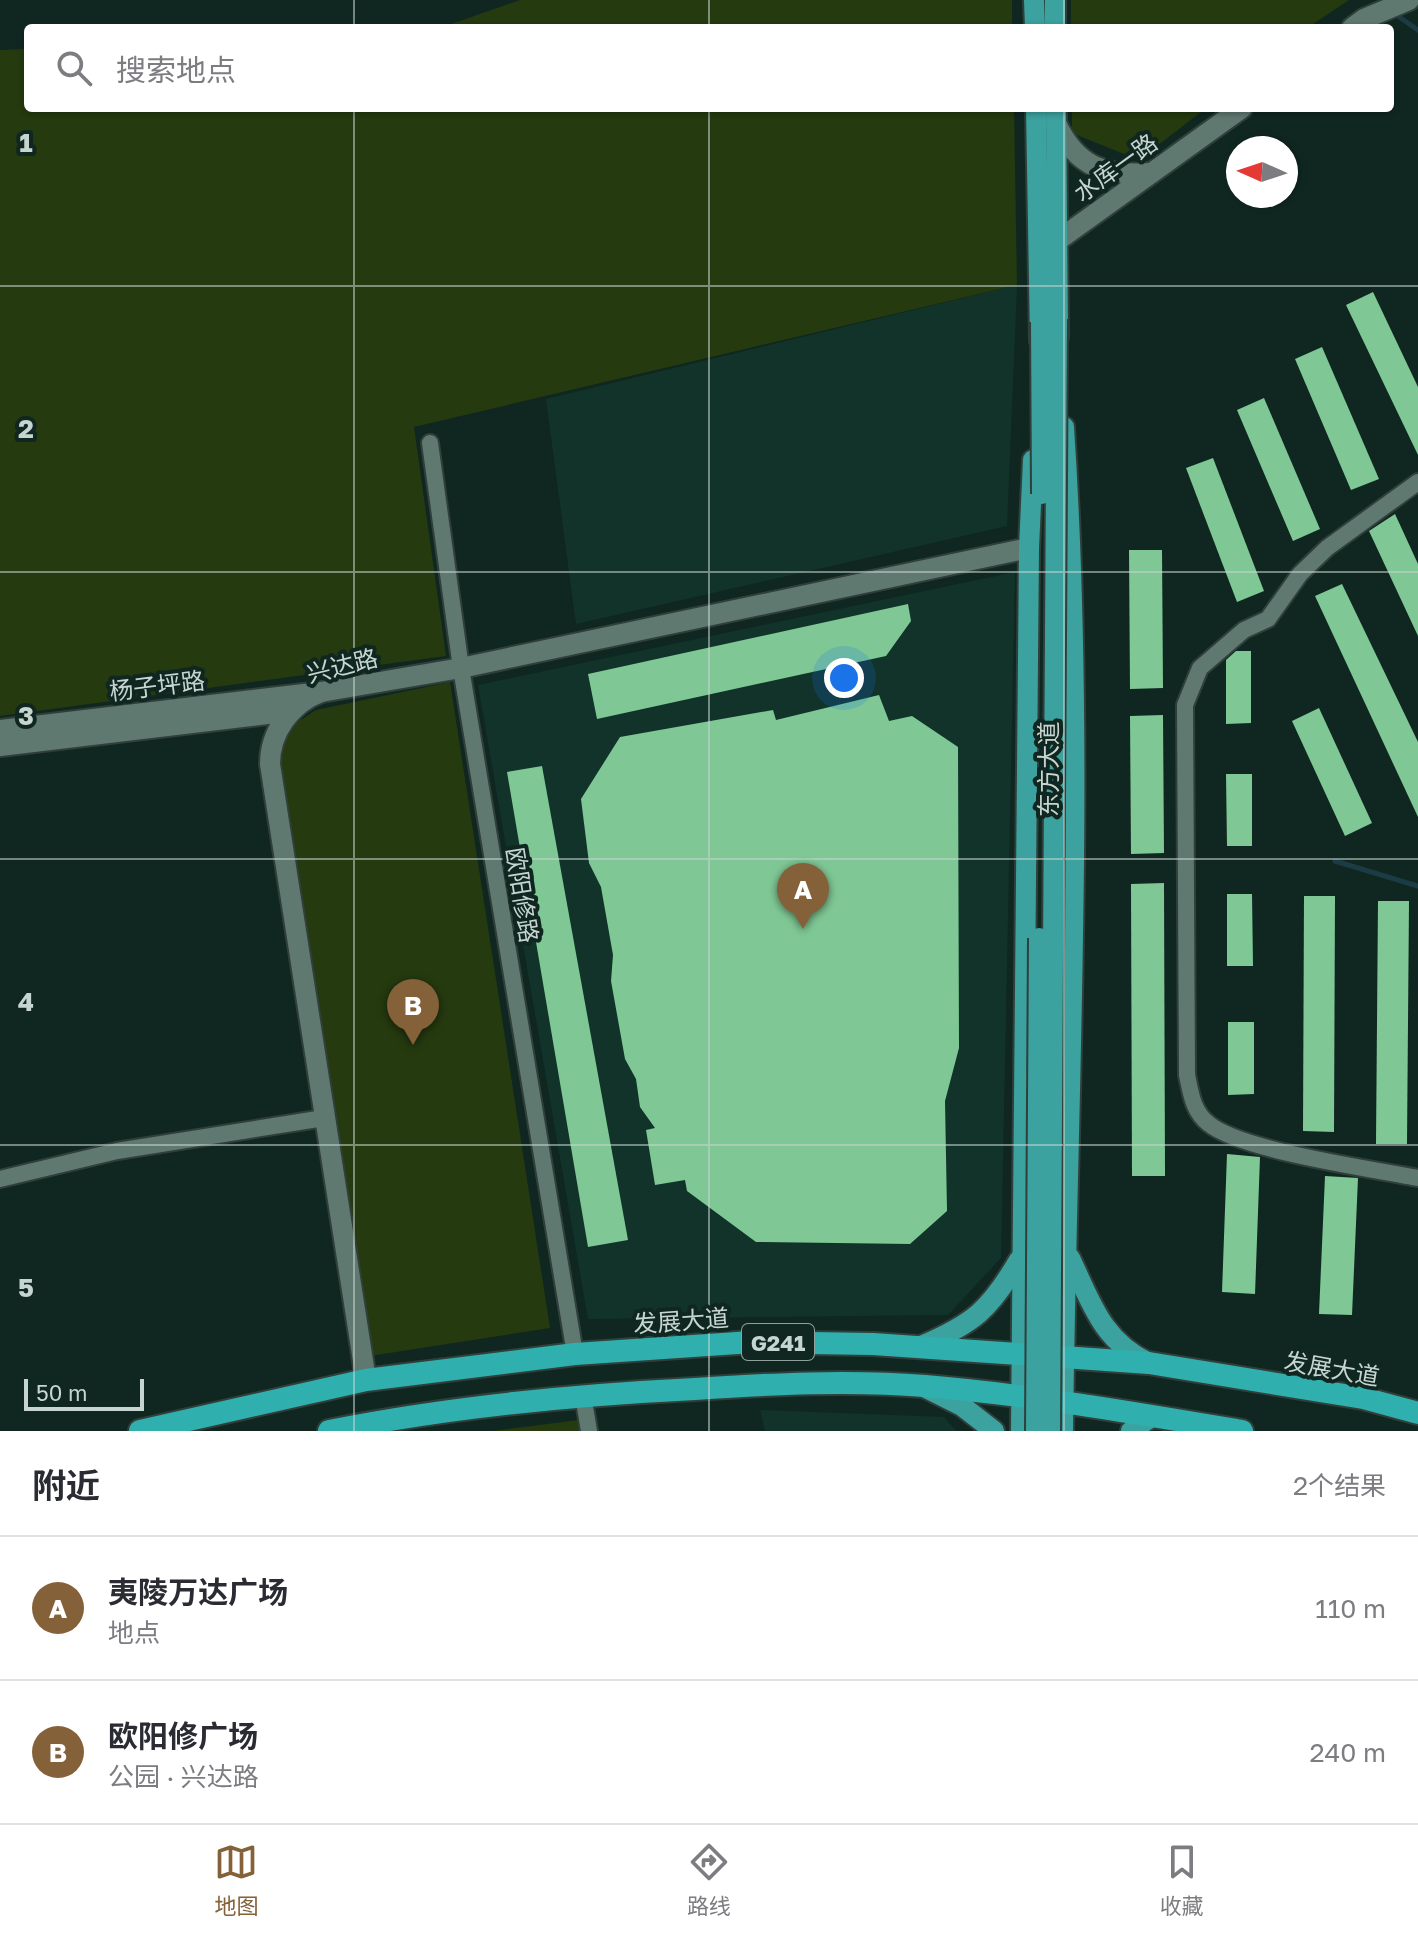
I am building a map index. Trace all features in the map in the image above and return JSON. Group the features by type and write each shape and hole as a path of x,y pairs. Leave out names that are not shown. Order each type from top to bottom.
{"highway":[{"name":"发展大道","path":"140,1431 366,1380 575,1354 752,1342 921,1346 1149,1363 1363,1398 1418,1413"},
{"name":"G241","path":"329,1431 583,1395 753,1385 922,1386 1064,1400 1242,1431"}],"main road":[{"path":"1034,0 1035,24"},
{"path":"1055,0 1055,24"},
{"name":"东方大道","path":"1036,112 1049,320 1072,553 1074,876 1063,1431"},
{"name":"东方大道","path":"1021,1431 1029,548 1057,241 1056,116"},
{"path":"1036,1431 1043,577 1049,320"},
{"path":"1049,320 1050,1431"},
{"path":"1067,1252 1098,1316 1125,1352 1149,1363"},
{"path":"921,1346 964,1328 1002,1288 1021,1257"},
{"path":"922,1386 962,1406 994,1431"},
{"path":"1131,1431 1153,1416"}],"street":[{"path":"1357,24 1409,0"},
{"name":"水库一路","path":"1057,241 1236,112"},
{"path":"1056,116 1065,143 1095,167 1119,175 1151,173"},
{"name":"欧阳修路","path":"430,443 461,668 575,1354"},
{"path":"1418,482 1327,548 1300,574 1268,619 1244,630 1200,668 1185,705 1187,1075 1194,1105 1208,1123 1241,1139 1418,1178"},
{"name":"兴达路","path":"366,1380 270,764 273,739 292,711 321,692 461,668 1029,548"},
{"name":"杨子坪路","path":"0,730 321,692"},
{"name":"杨子坪路","path":"0,746 292,711"},
{"path":"0,1179 117,1151 324,1118"},
{"path":"583,1395 589,1431"}],"shaded area":[{"path":"1017,285 1007,526 576,624 546,399"},
{"path":"1015,572 1001,1258 948,1315 588,1319 478,685"},
{"path":"760,1410 944,1417 956,1431 765,1431"}],"green space":[{"path":"520,0 1012,0 1012,24 451,24"},
{"path":"1071,0 1349,0 1313,24 1071,24"},
{"path":"24,49 24,112 1014,112 1017,285 414,427 446,656 0,716 0,50"},
{"path":"1072,112 1201,112 1139,160 1072,133"},
{"path":"450,682 550,1328 370,1356 274,762 287,729 316,710"},
{"path":"579,1420 581,1431 493,1431"}],"building":[{"path":"1373,292 1418,387 1418,455 1346,305"},
{"path":"1322,347 1379,479 1351,490 1295,359"},
{"path":"1264,398 1320,529 1293,541 1237,410"},
{"path":"1213,458 1264,591 1237,602 1186,468"},
{"path":"1395,514 1418,564 1418,636 1369,531"},
{"path":"1129,550 1162,550 1163,688 1130,689"},
{"path":"1342,584 1418,742 1418,817 1315,596"},
{"path":"908,604 911,621 886,656 597,719 588,674"},
{"path":"1236,651 1251,651 1251,723 1226,724 1226,660"},
{"path":"879,695 889,721 912,716 958,747 959,1048 945,1101 947,1211 910,1244 756,1242 687,1191 685,1180 655,1185 646,1130 655,1128 640,1107 636,1079 625,1059 611,981 613,955 601,887 589,863 581,799 620,737 773,710 776,720"},
{"path":"1319,708 1372,823 1345,836 1292,721"},
{"path":"1163,715 1164,853 1131,854 1130,716"},
{"path":"542,766 628,1240 588,1247 507,772"},
{"path":"1226,774 1252,774 1252,846 1227,846"},
{"path":"1164,883 1165,1176 1132,1176 1131,884"},
{"path":"1227,894 1252,894 1253,966 1227,966"},
{"path":"1304,896 1335,896 1334,1132 1303,1131"},
{"path":"1378,901 1409,901 1407,1144 1376,1144"},
{"path":"1228,1022 1254,1022 1254,1094 1228,1095"},
{"path":"1227,1154 1260,1157 1255,1294 1222,1292"},
{"path":"1325,1176 1358,1178 1352,1315 1319,1314"}],"waterway":[{"path":"1392,12 1418,30"},
{"path":"1335,861 1418,886"}],"place":[{"name":"夷陵万达广场","path":"803,929"},
{"name":"欧阳修广场","path":"413,1045"}]}
